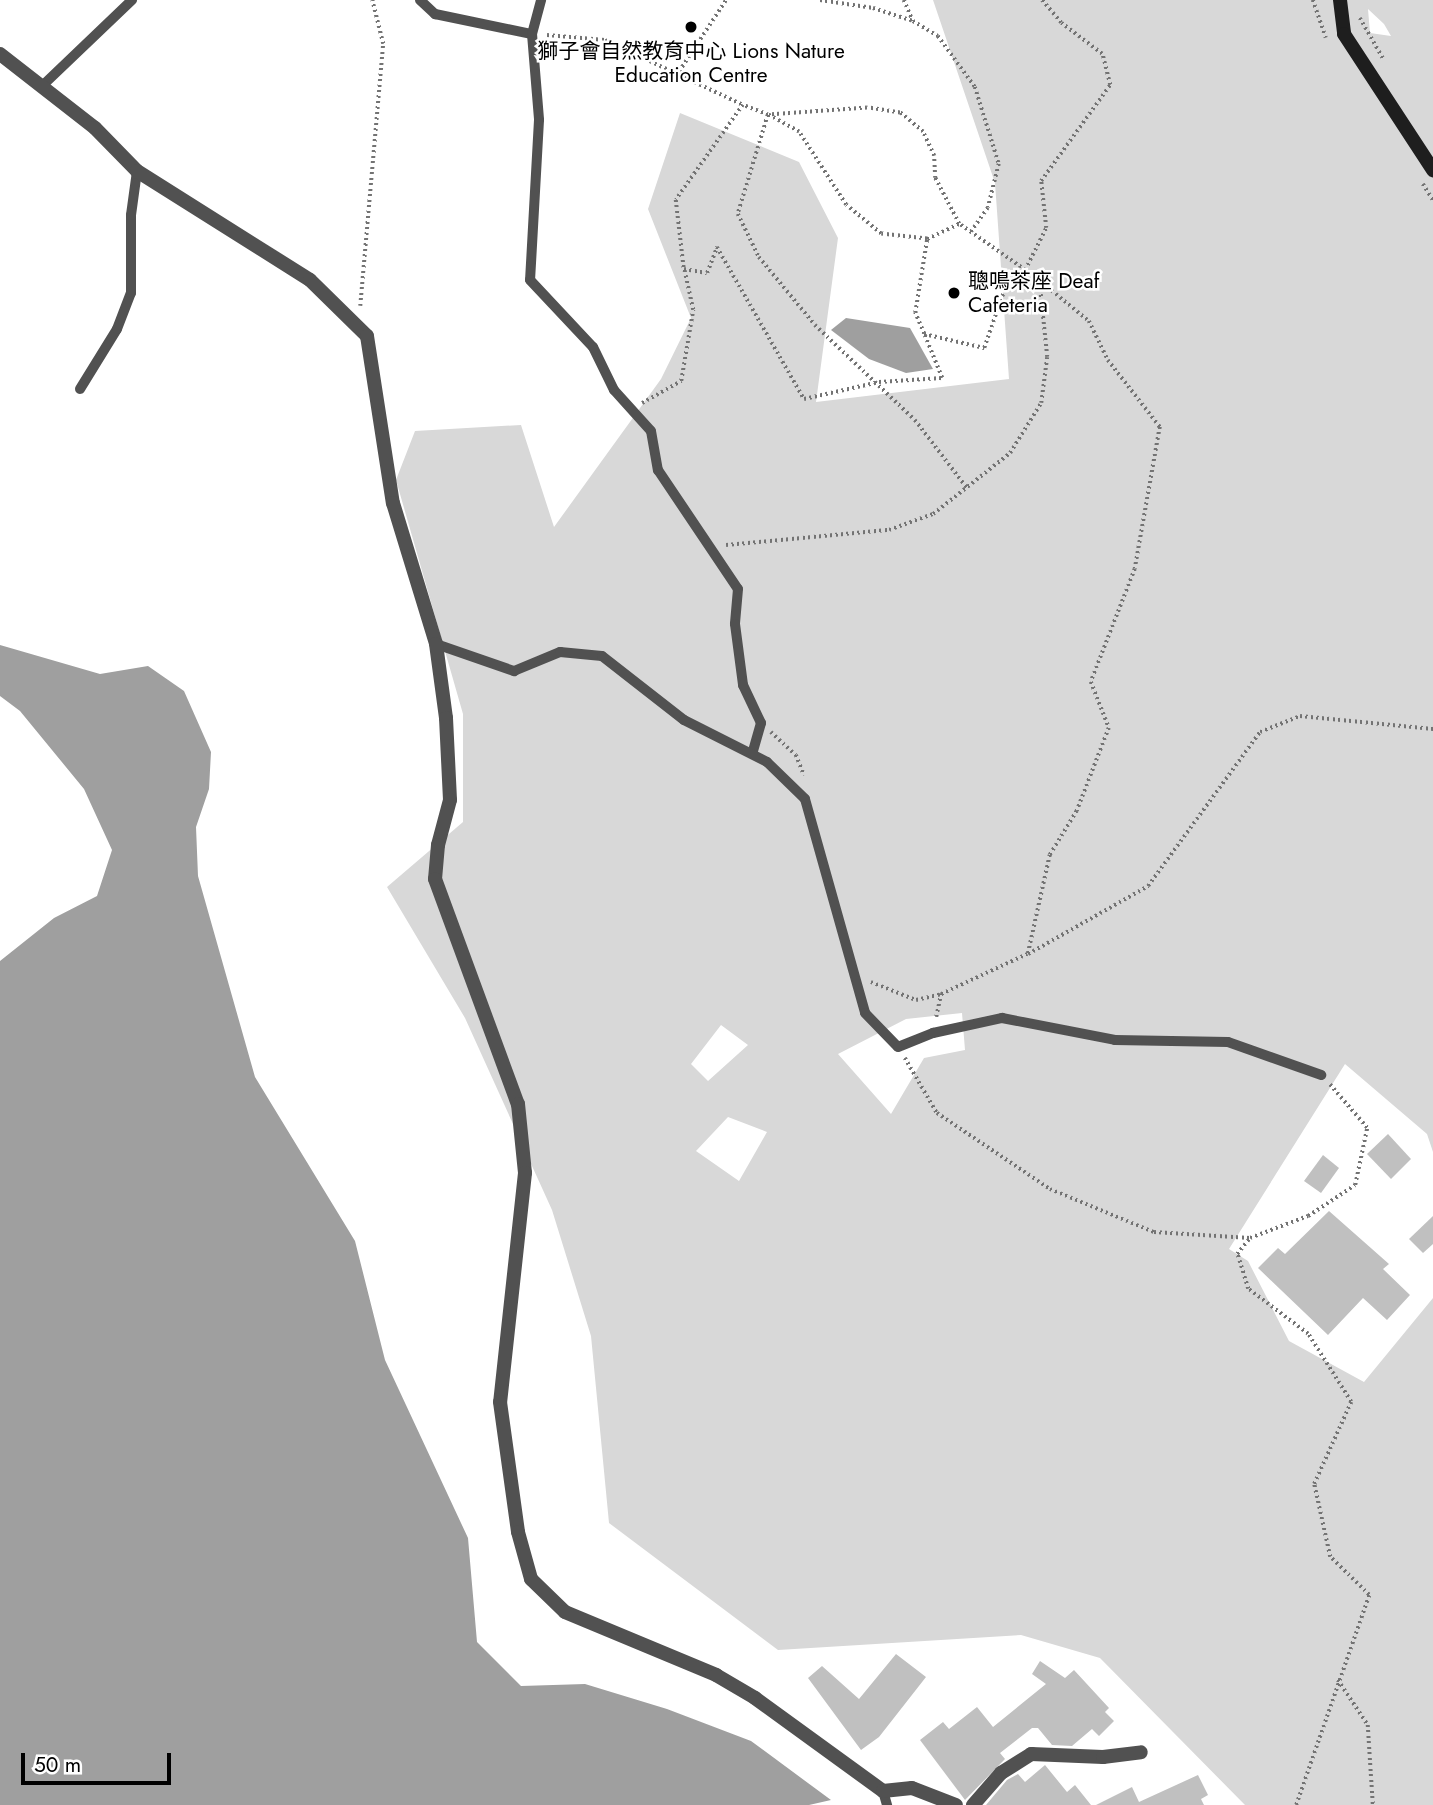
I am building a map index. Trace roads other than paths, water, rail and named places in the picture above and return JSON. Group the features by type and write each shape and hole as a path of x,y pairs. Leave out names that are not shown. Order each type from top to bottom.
{"street":[{"path":"1340,0 1344,34 1433,170"},
{"path":"0,54 95,128 137,171 310,280 367,336 393,503 436,644 452,771 435,879 518,1104 525,1173 500,1402 518,1532 531,1579 565,1612 716,1675 755,1698 885,1798 912,1788 956,1805"},
{"path":"974,1805 1001,1773 1031,1754 1103,1758 1141,1752"}],"lane":[{"path":"41,87 132,0"},
{"path":"420,0 435,14 532,34"},
{"path":"541,0 532,34 539,120 530,280 593,347 614,390 651,431 658,470 738,589 735,625 743,685 761,723 752,754"},
{"path":"80,389 117,329 131,293 131,215 137,171"},
{"path":"436,644 514,671 560,652 602,656 684,720 767,762 805,799 865,1013 898,1047 933,1033 1002,1018 1115,1040 1228,1042 1321,1075"}],"place":[{"name":"獅子會自然教育中心 Lions Nature Education Centre","path":"691,27"},
{"name":"聰鳴茶座 Deaf Cafeteria","path":"954,293"}]}
